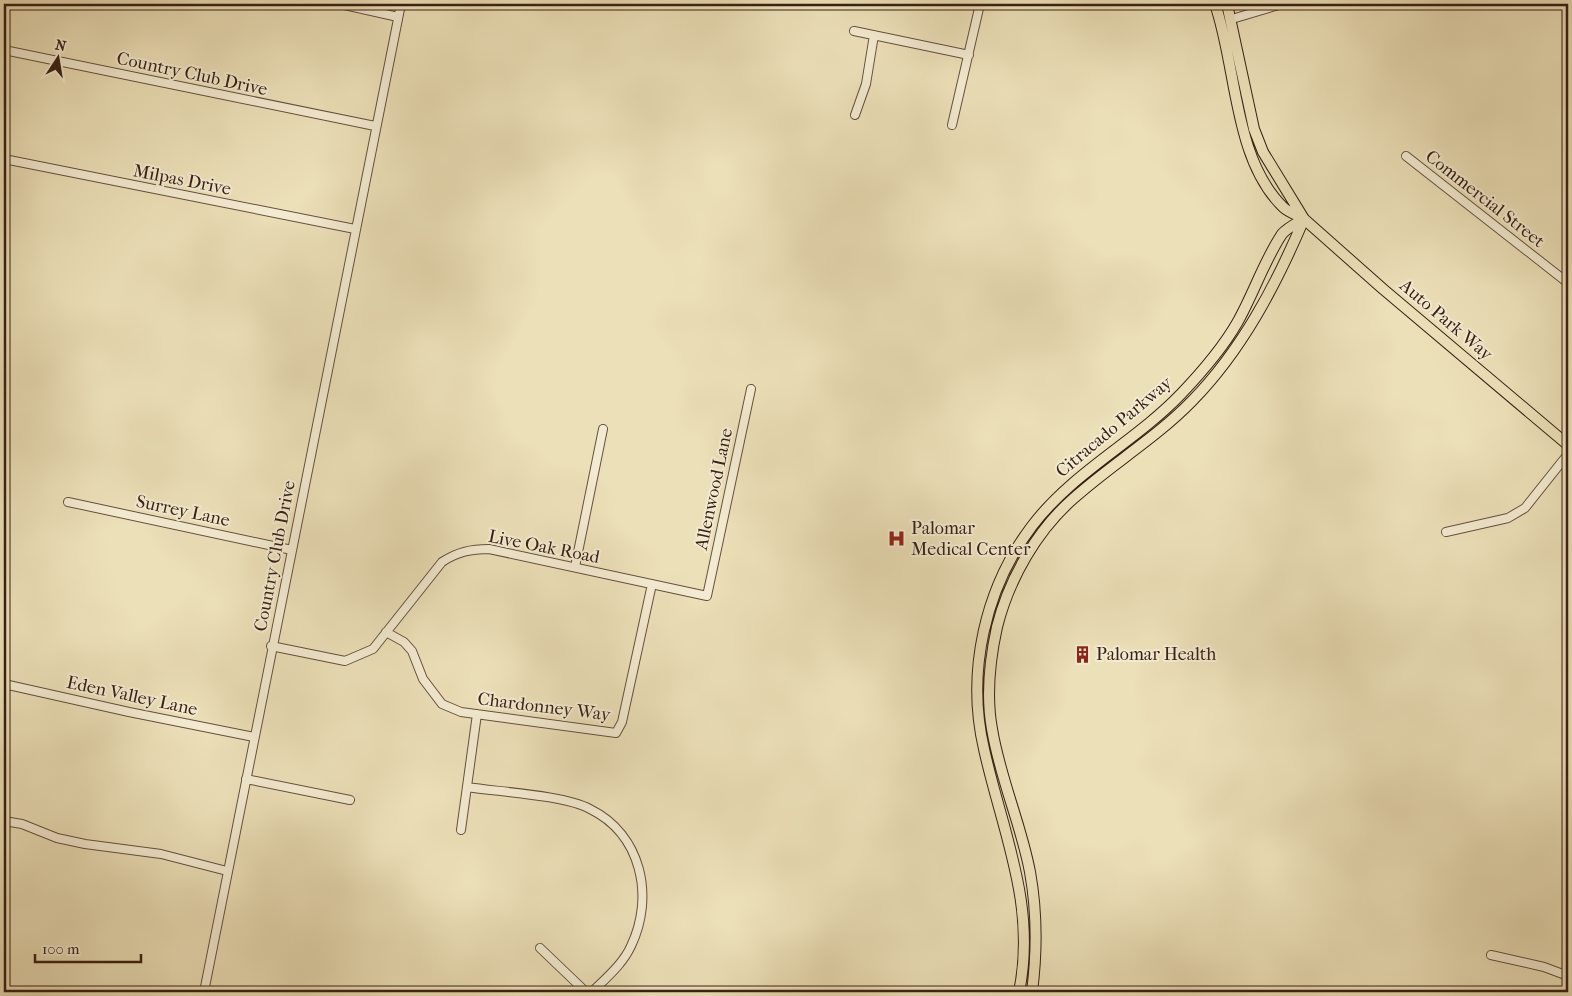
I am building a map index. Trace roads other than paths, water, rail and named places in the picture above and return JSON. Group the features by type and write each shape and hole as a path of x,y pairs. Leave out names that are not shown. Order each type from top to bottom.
{"main road":[{"name":"Auto Park Way","path":"1215,4 1227,45 1241,126 1251,154 1276,199 1284,208 1304,218 1383,289 1568,445"},
{"name":"Auto Park Way","path":"1227,4 1232,19 1254,129 1263,152 1304,218"},
{"name":"Citracado Parkway","path":"1019,991 1023,951 1021,896 1012,848 983,747 978,705 978,666 991,603 1016,550 1040,517 1070,485 1156,418 1200,373 1236,324 1283,233 1304,218"},
{"name":"Citracado Parkway","path":"1034,992 1036,931 1030,873 991,728 991,663 998,625 1006,601 1029,552 1057,515 1073,499 1179,413 1237,346 1256,317 1304,218"}],"street":[{"path":"340,4 398,17"},
{"name":"Country Club Drive","path":"204,992 375,126 401,4"},
{"path":"952,125 980,4"},
{"path":"1232,19 1282,4"},
{"path":"854,31 969,54"},
{"path":"854,115 866,84 874,35"},
{"name":"Country Club Drive","path":"4,50 375,126"},
{"name":"Commercial Street","path":"1406,156 1568,283"},
{"name":"Milpas Drive","path":"4,159 355,229"},
{"name":"Allenwood Lane","path":"707,596 750,388"},
{"path":"575,567 603,429"},
{"path":"1446,532 1508,518 1525,508 1568,454"},
{"name":"Surrey Lane","path":"68,502 292,550"},
{"name":"Live Oak Road","path":"272,646 345,661 373,649 442,562 453,555 476,549 489,549 707,596"},
{"name":"Chardonney Way","path":"386,632 404,642 412,651 423,679 442,704 461,712 616,733 622,722 652,584"},
{"name":"Eden Valley Lane","path":"4,684 254,737"},
{"path":"461,830 477,714"},
{"path":"246,779 350,800"},
{"path":"467,787 571,802 589,808 619,829 632,847 640,868 642,883 639,924 631,947 621,963 592,992"},
{"path":"4,821 22,824 57,838 85,844 161,854 227,871"},
{"path":"540,948 586,992"},
{"path":"1491,955 1544,967 1568,976"},
{"path":"1019,991 1034,992"}],"place":[{"name":"Palomar Medical Center","path":"897,538"},
{"name":"Palomar Health","path":"1082,654"}]}
